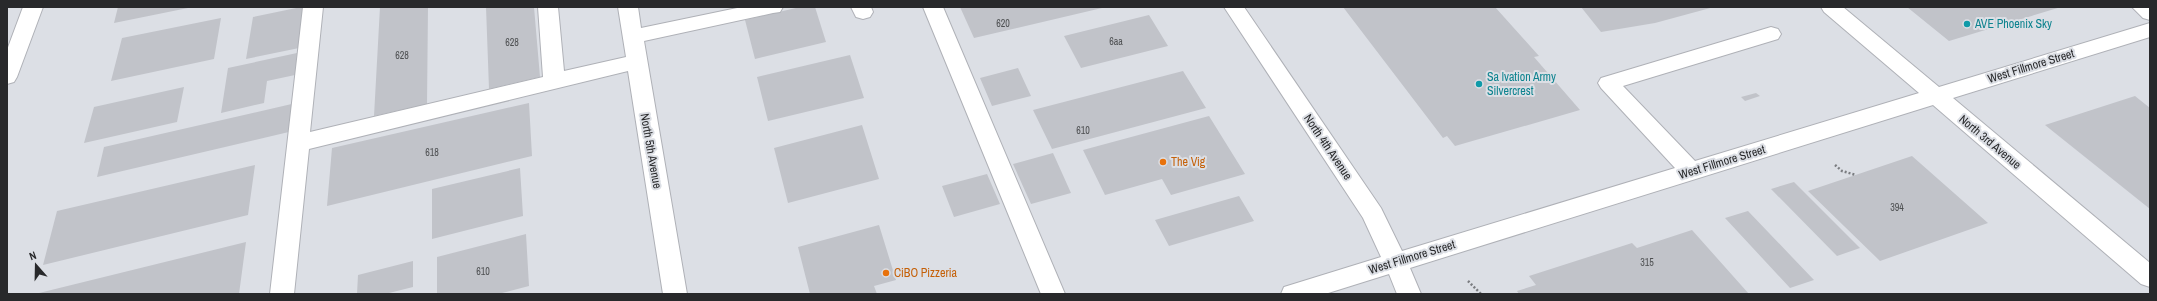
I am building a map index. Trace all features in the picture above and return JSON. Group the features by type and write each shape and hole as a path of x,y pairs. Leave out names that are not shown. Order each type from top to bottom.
{"street":[{"path":"7,77 33,7"},
{"path":"282,294 313,7"},
{"path":"548,7 554,81"},
{"name":"North 5th Avenue","path":"628,7 676,294"},
{"path":"633,37 773,7"},
{"path":"933,7 1053,294"},
{"name":"North 4th Avenue","path":"1234,7 1373,214 1409,294"},
{"name":"North 3rd Avenue","path":"1831,7 2150,277"},
{"path":"2142,7 2148,28"},
{"name":"West Fillmore Street","path":"1293,294 1935,96 2148,28"},
{"path":"1691,171 1608,84 1771,34"},
{"path":"298,143 521,91 554,81 636,62"}],"path":[{"path":"1835,165 1842,171 1856,175"},
{"path":"1468,281 1481,294"}],"building":[{"path":"118,7 188,7 188,8 114,23"},
{"path":"301,7 308,7 304,47 246,59 253,17"},
{"path":"380,7 428,7 427,104 374,116"},
{"path":"486,7 534,7 540,77 489,89"},
{"path":"800,7 815,7 826,42 755,59 745,20"},
{"path":"960,7 1102,7 1102,8 974,38"},
{"name":"Sa lvation Army Silvercrest","path":"1343,7 1495,7 1539,56 1534,57 1580,110 1455,146 1447,136 1443,138"},
{"path":"1581,7 1714,7 1655,23 1601,32"},
{"name":"AVE Phoenix Sky","path":"1907,7 2061,7 1949,41"},
{"path":"1149,15 1168,46 1081,68 1064,36"},
{"path":"221,18 214,59 111,81 122,38"},
{"path":"297,53 295,75 267,81 264,103 221,113 228,68"},
{"path":"850,55 864,98 768,121 757,77"},
{"path":"1018,68 1031,96 992,106 980,78"},
{"path":"1183,71 1206,108 1052,149 1033,110"},
{"path":"184,87 177,122 84,143 94,107"},
{"path":"1756,93 1760,96 1745,101 1741,97"},
{"path":"2135,96 2150,108 2150,209 2045,125"},
{"path":"296,103 293,131 97,177 104,147"},
{"path":"529,103 532,156 327,206 332,148"},
{"name":"The Vig","path":"1209,116 1245,174 1171,195 1162,179 1105,195 1083,150"},
{"path":"862,125 879,179 788,203 774,148"},
{"path":"1053,153 1071,193 1031,204 1013,164"},
{"path":"1912,156 1988,223 1880,261 1808,191"},
{"path":"255,165 248,215 43,265 57,211"},
{"path":"520,168 523,216 432,239 432,189"},
{"path":"987,174 1000,204 954,217 942,186"},
{"path":"1794,182 1860,248 1837,256 1771,189"},
{"path":"1239,196 1254,221 1169,246 1155,220"},
{"path":"1748,211 1814,280 1790,288 1725,218"},
{"path":"879,225 896,280 874,286 877,294 810,294 798,247"},
{"path":"1692,230 1749,294 1519,294 1517,291 1536,285 1529,276 1632,243 1637,248"},
{"path":"526,234 529,286 498,294 437,294 437,257"},
{"path":"246,242 239,294 39,294 39,293"},
{"path":"413,261 413,287 385,294 357,294 358,275"}],"place":[{"name":"AVE Phoenix Sky","path":"1967,24"},
{"name":"Sa lvation Army Silvercrest","path":"1479,84"},
{"name":"The Vig","path":"1163,162"},
{"name":"CiBO Pizzeria","path":"886,273"}]}
